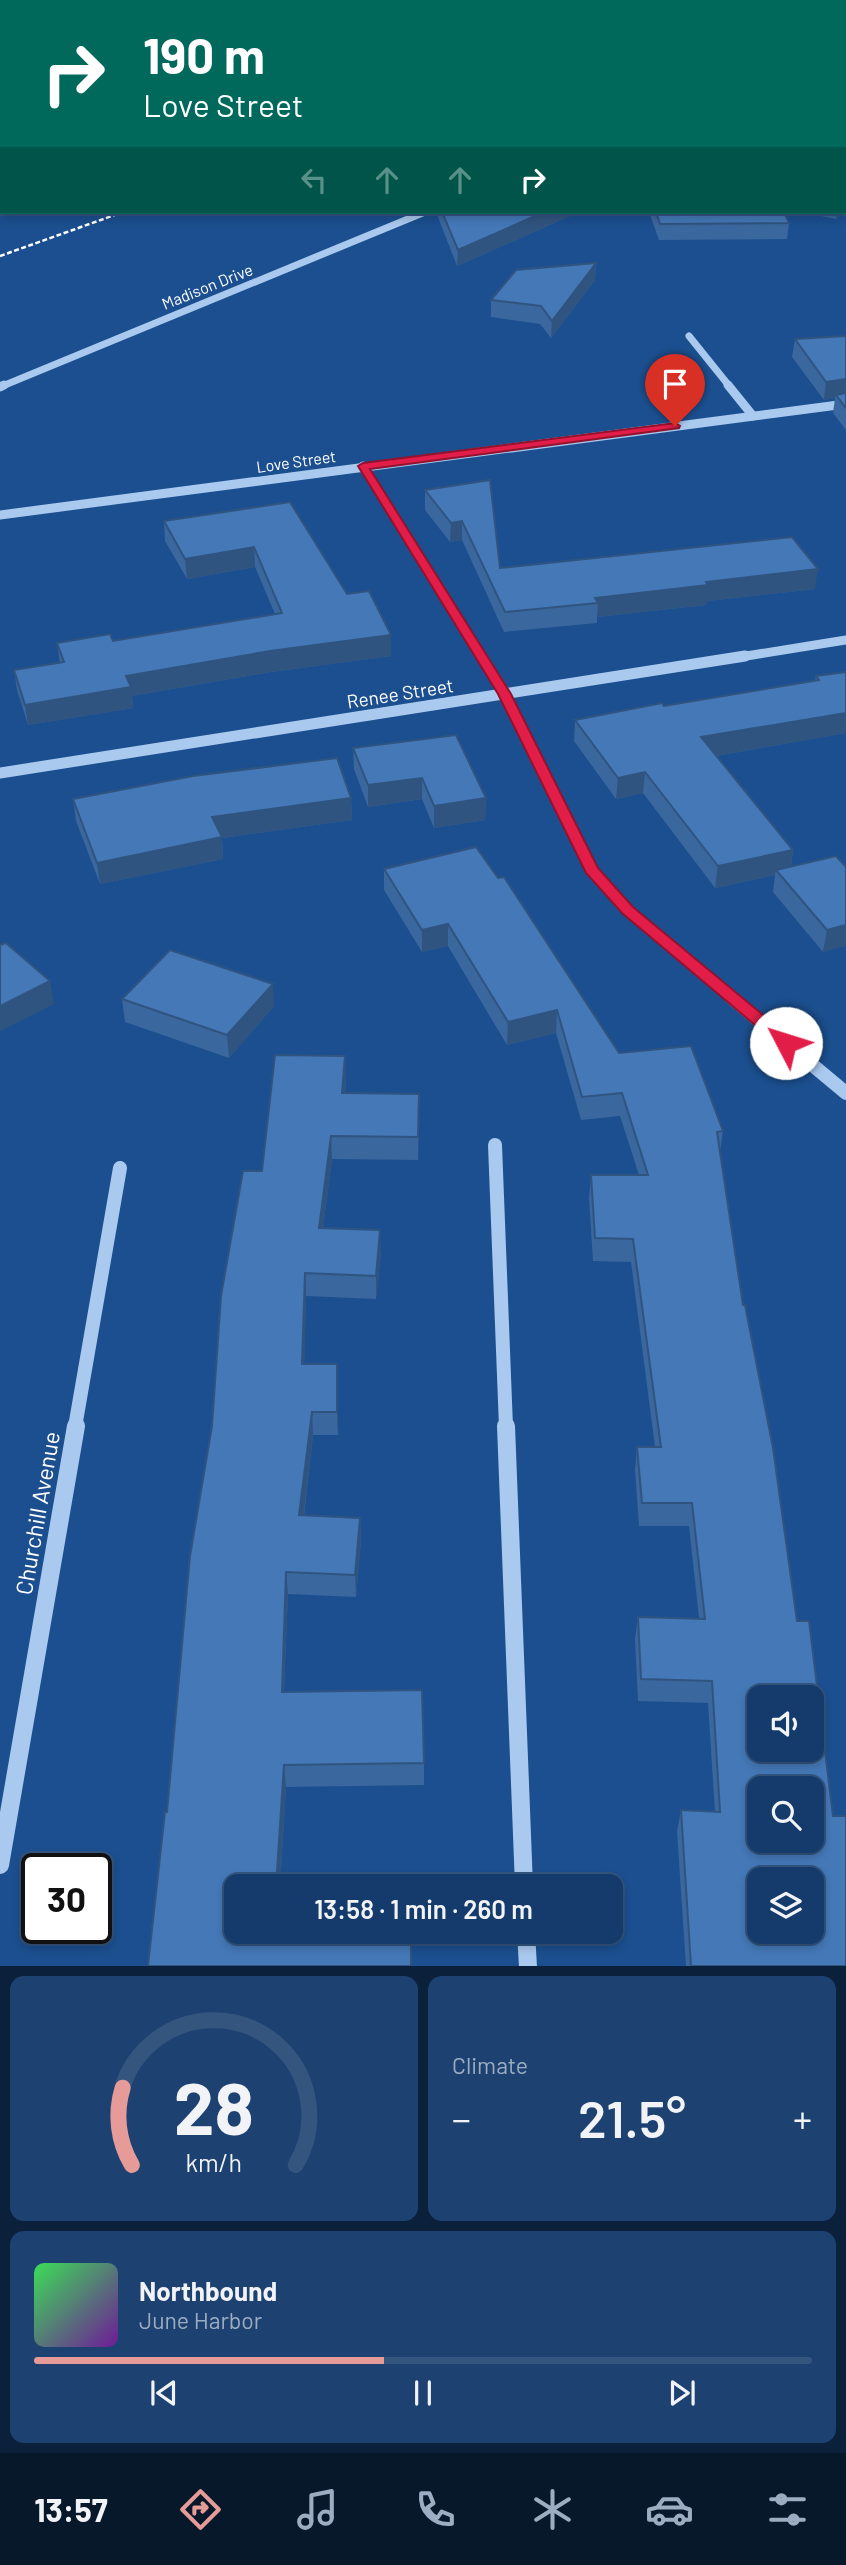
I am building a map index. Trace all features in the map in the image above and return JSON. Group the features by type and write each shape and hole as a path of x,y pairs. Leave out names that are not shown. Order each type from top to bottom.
{"street":[{"name":"Madison Drive","path":"0,387 420,214"},
{"path":"689,336 753,416"},
{"name":"Love Street","path":"0,515 846,404"},
{"path":"363,466 505,694 592,870 627,910 846,1093"},
{"name":"Renee Street","path":"0,773 846,640"},
{"path":"495,1145 524,1874"},
{"name":"Churchill Avenue","path":"0,1865 120,1168"},
{"path":"526,1944 527,1966"}],"building":[{"path":"443,214 539,214 458,250"},
{"path":"657,214 785,214 789,223 660,224"},
{"path":"596,263 552,321 541,306 491,300 516,270"},
{"path":"846,336 846,379 826,382 795,339"},
{"path":"846,393 846,408 836,395"},
{"path":"490,480 500,568 792,537 818,569 595,598 598,603 505,612 462,521 451,523 425,490"},
{"path":"290,502 347,594 369,591 391,635 270,651 126,676 131,687 25,705 14,670 64,662 57,643 110,634 113,641 282,613 254,547 185,559 164,521"},
{"path":"846,672 846,713 701,737 793,850 718,866 645,772 618,778 575,720 662,703 664,706 819,680 816,676"},
{"path":"456,735 486,798 434,806 422,778 368,785 353,748"},
{"path":"337,758 351,798 212,817 222,837 97,863 73,799 193,776"},
{"path":"476,847 498,878 504,877 619,1053 691,1046 723,1131 717,1132 743,1305 773,1448 797,1621 809,1621 817,1685 747,1685 747,1762 824,1762 824,1743 833,1816 846,1816 846,1966 691,1966 681,1810 720,1812 712,1681 641,1679 638,1617 705,1619 692,1503 642,1503 637,1447 661,1447 633,1239 595,1238 591,1175 648,1175 622,1093 582,1097 557,1010 508,1022 448,924 422,930 384,869"},
{"path":"836,856 846,867 846,925 827,930 776,870"},
{"path":"6,943 50,981 0,1006 0,945"},
{"path":"170,950 273,984 227,1035 122,999"},
{"path":"275,1055 345,1056 342,1093 419,1094 418,1137 331,1136 319,1228 380,1230 376,1276 305,1273 302,1364 337,1364 337,1412 312,1412 299,1515 360,1518 355,1575 286,1572 282,1692 422,1690 424,1763 284,1765 277,1874 224,1874 224,1944 411,1944 411,1966 148,1966 167,1812 190,1556 212,1426 221,1296 243,1171 262,1171"}],"railway":[{"path":"0,256 117,214"}],"route":[{"path":"675,426 363,466 505,694 592,870 627,910 786,1043"}]}
